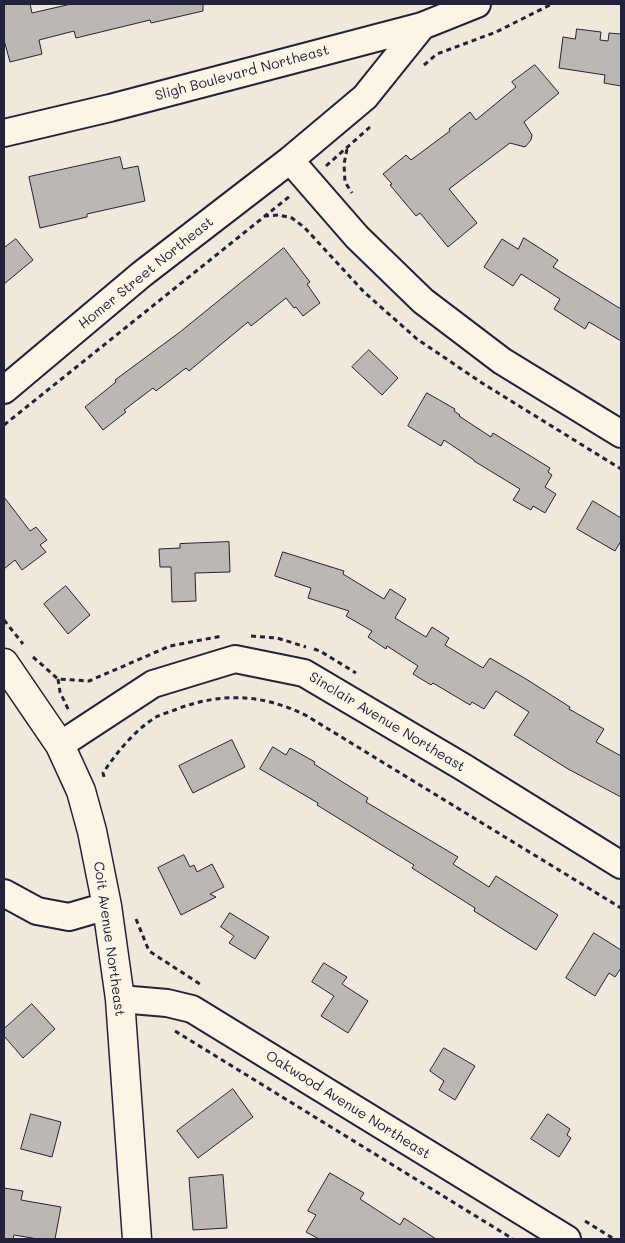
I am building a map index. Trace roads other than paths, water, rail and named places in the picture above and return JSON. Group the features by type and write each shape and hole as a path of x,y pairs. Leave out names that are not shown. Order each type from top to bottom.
{"street":[{"name":"Sligh Boulevard Northeast","path":"4,133 110,108 422,26 477,4"},
{"name":"Homer Street Northeast","path":"4,390 142,274 290,160 365,97 422,26"},
{"path":"290,160 357,237 423,301 502,361 621,434"},
{"name":"Sinclair Avenue Northeast","path":"60,745 153,684 235,658 304,673 463,767 621,865"},
{"name":"Coit Avenue Northeast","path":"4,663 60,745 81,791 92,831 107,906 120,1000 137,1239"},
{"path":"4,893 37,911 69,917 107,906"},
{"name":"Oakwood Avenue Northeast","path":"120,1000 167,1002 192,1008 574,1229"}]}
